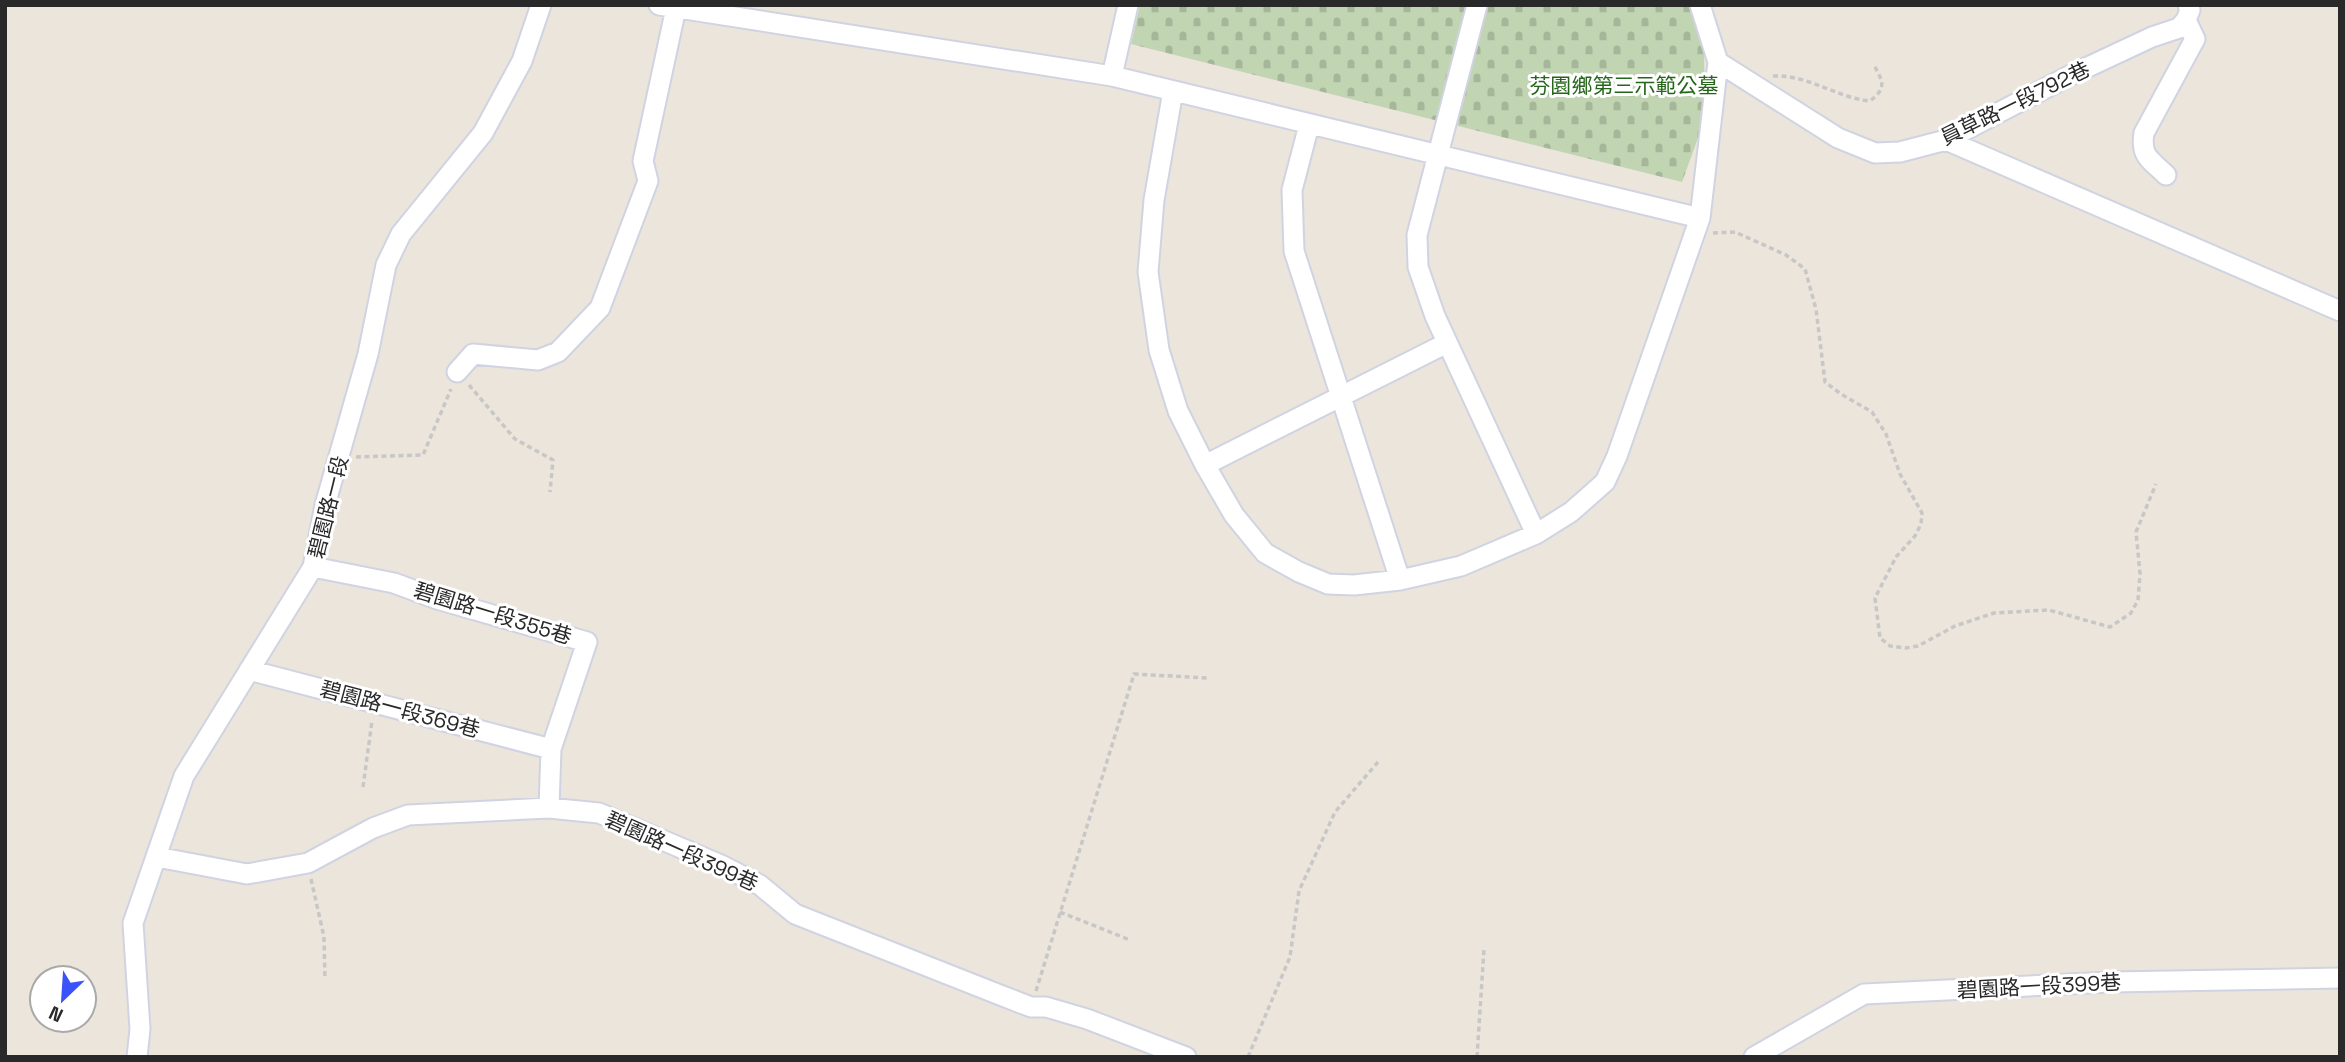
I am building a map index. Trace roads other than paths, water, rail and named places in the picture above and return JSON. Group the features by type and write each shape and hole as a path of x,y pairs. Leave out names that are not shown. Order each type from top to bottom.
{"street":[{"name":"碧園路一段","path":"137,1057 140,1029 133,923 184,776 313,567 325,505 369,354 386,265 401,234 483,133 522,61 541,5"},
{"path":"1112,76 1128,5"},
{"path":"1477,5 1436,156 1417,235 1416,251 1418,267 1435,316 1536,534"},
{"path":"1173,91 1154,200 1148,272 1159,350 1178,411 1234,515 1265,553 1328,584 1354,585 1400,580 1461,566 1536,534 1571,512 1605,482 1617,456 1698,224 1718,62 1700,5"},
{"path":"457,372 473,354 538,360 558,352 600,308 648,181 643,161 667,6 1112,76 1698,224"},
{"path":"2166,175 2142,147 2144,133 2195,39 2187,13"},
{"name":"員草路一段792巷","path":"1718,62 1838,138 1875,153 1900,152 1947,140 2073,74 2152,37 2179,28 2187,13"},
{"path":"1309,125 1292,190 1293,251 1400,580"},
{"path":"1947,140 2340,311"},
{"path":"1205,465 1447,343"},
{"name":"碧園路一段355巷","path":"313,567 394,583 437,599 587,642 551,749 549,808"},
{"name":"碧園路一段369巷","path":"248,670 551,749"},
{"name":"碧園路一段399巷","path":"157,857 247,874 308,863 373,828 408,815 549,808 599,813 761,885 795,914 1031,1007 1046,1007 1087,1019 1186,1057"},
{"name":"碧園路一段399巷","path":"1754,1057 1864,994 2111,982 2340,978"}],"park label":[{"name":"芬園鄉第三示範公墓","path":"1624,85"}]}
